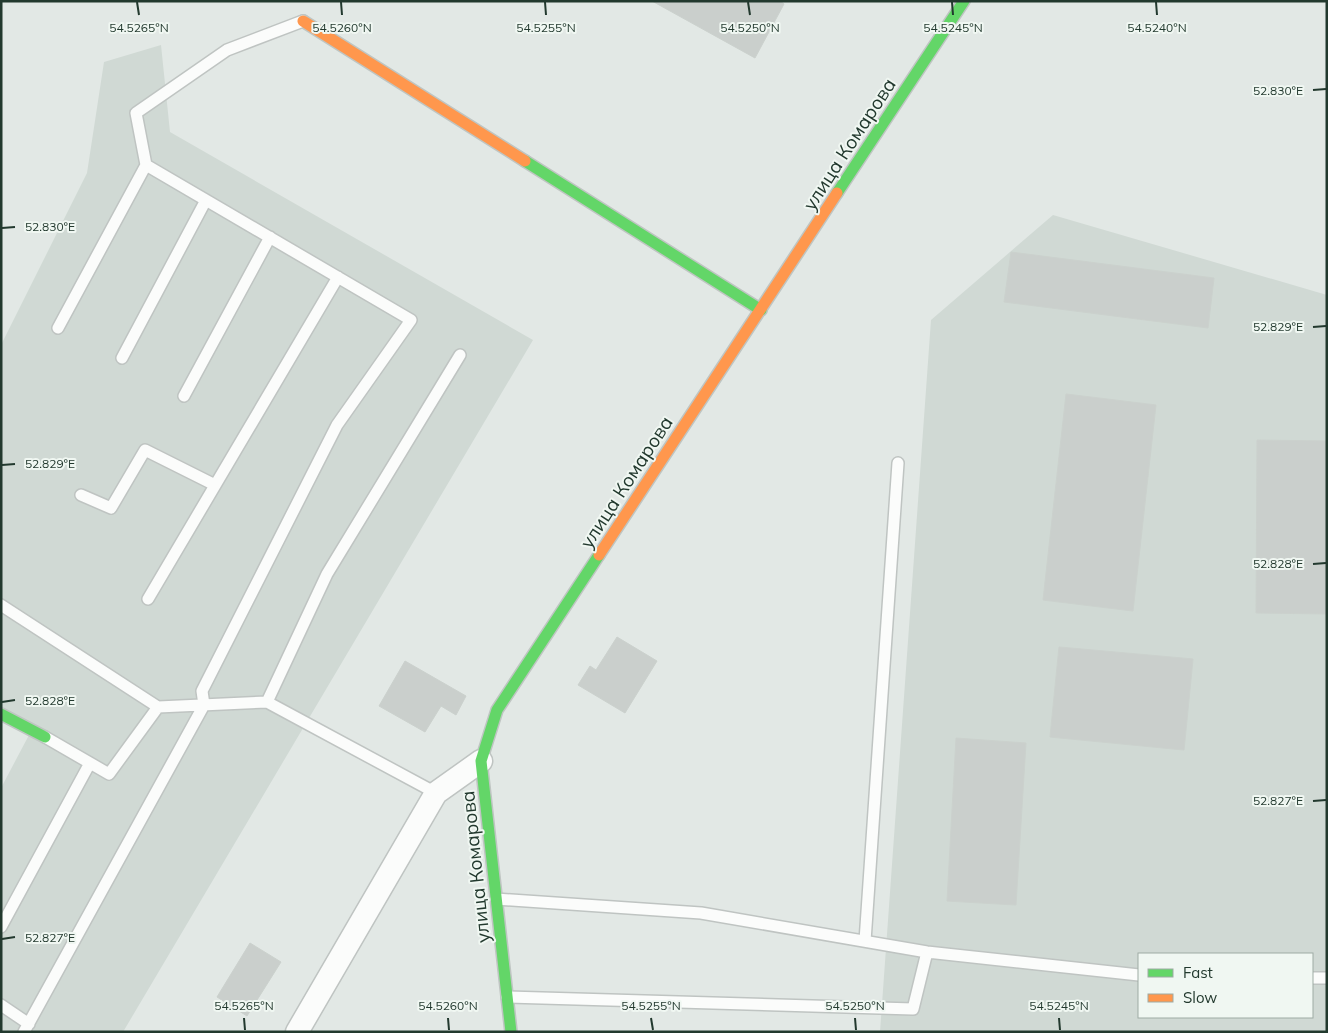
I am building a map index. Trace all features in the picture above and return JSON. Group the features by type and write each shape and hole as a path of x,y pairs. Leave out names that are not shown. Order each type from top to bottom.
{"street":[{"name":"улица Комарова","path":"511,1032 481,761 497,710 964,1"},
{"path":"303,22 761,310"},
{"path":"1,714 45,737"},
{"path":"296,1032 436,793 481,761"}],"lane":[{"path":"58,328 146,165 136,113 227,50 303,22"},
{"path":"1,1006 27,1028 204,704 202,692 337,425 411,320 146,165"},
{"path":"122,358 206,200"},
{"path":"184,396 270,237"},
{"path":"148,599 338,278"},
{"path":"267,702 327,574 460,355"},
{"path":"81,495 111,508 145,450 215,485"},
{"path":"864,941 898,463"},
{"path":"1,605 158,706 267,702 436,793"},
{"path":"45,737 109,774 158,706"},
{"path":"1,927 90,763"},
{"path":"496,899 701,913 927,952 1138,975"},
{"path":"507,997 913,1009 927,952"},
{"path":"1313,978 1327,978"}],"shaded area":[{"path":"161,45 170,132 533,340 123,1032 1,1032 1,788 29,735 1,721 1,345 87,173 104,62"},
{"path":"1053,215 1327,295 1327,1032 880,1032 931,320"}],"building":[{"path":"652,1 780,1 784,4 755,58"},
{"path":"1011,252 1214,278 1208,328 1004,302"},
{"path":"1066,394 1156,405 1133,611 1043,600"},
{"path":"1257,440 1327,441 1327,614 1256,613"},
{"path":"617,637 657,661 625,713 578,685 590,666 596,670"},
{"path":"1059,647 1193,659 1184,750 1050,737"},
{"path":"405,661 466,696 456,715 441,706 425,732 379,706"},
{"path":"956,738 1026,743 1016,905 947,901"},
{"path":"250,943 281,962 247,1016 217,997"}],"traffic: fast":[{"path":"837,193 964,1"},
{"path":"525,161 761,310"},
{"path":"511,1032 481,761 497,710 599,555"},
{"path":"1,714 45,737"}],"traffic: slow":[{"path":"303,21 525,161"},
{"path":"599,555 837,193"}]}
